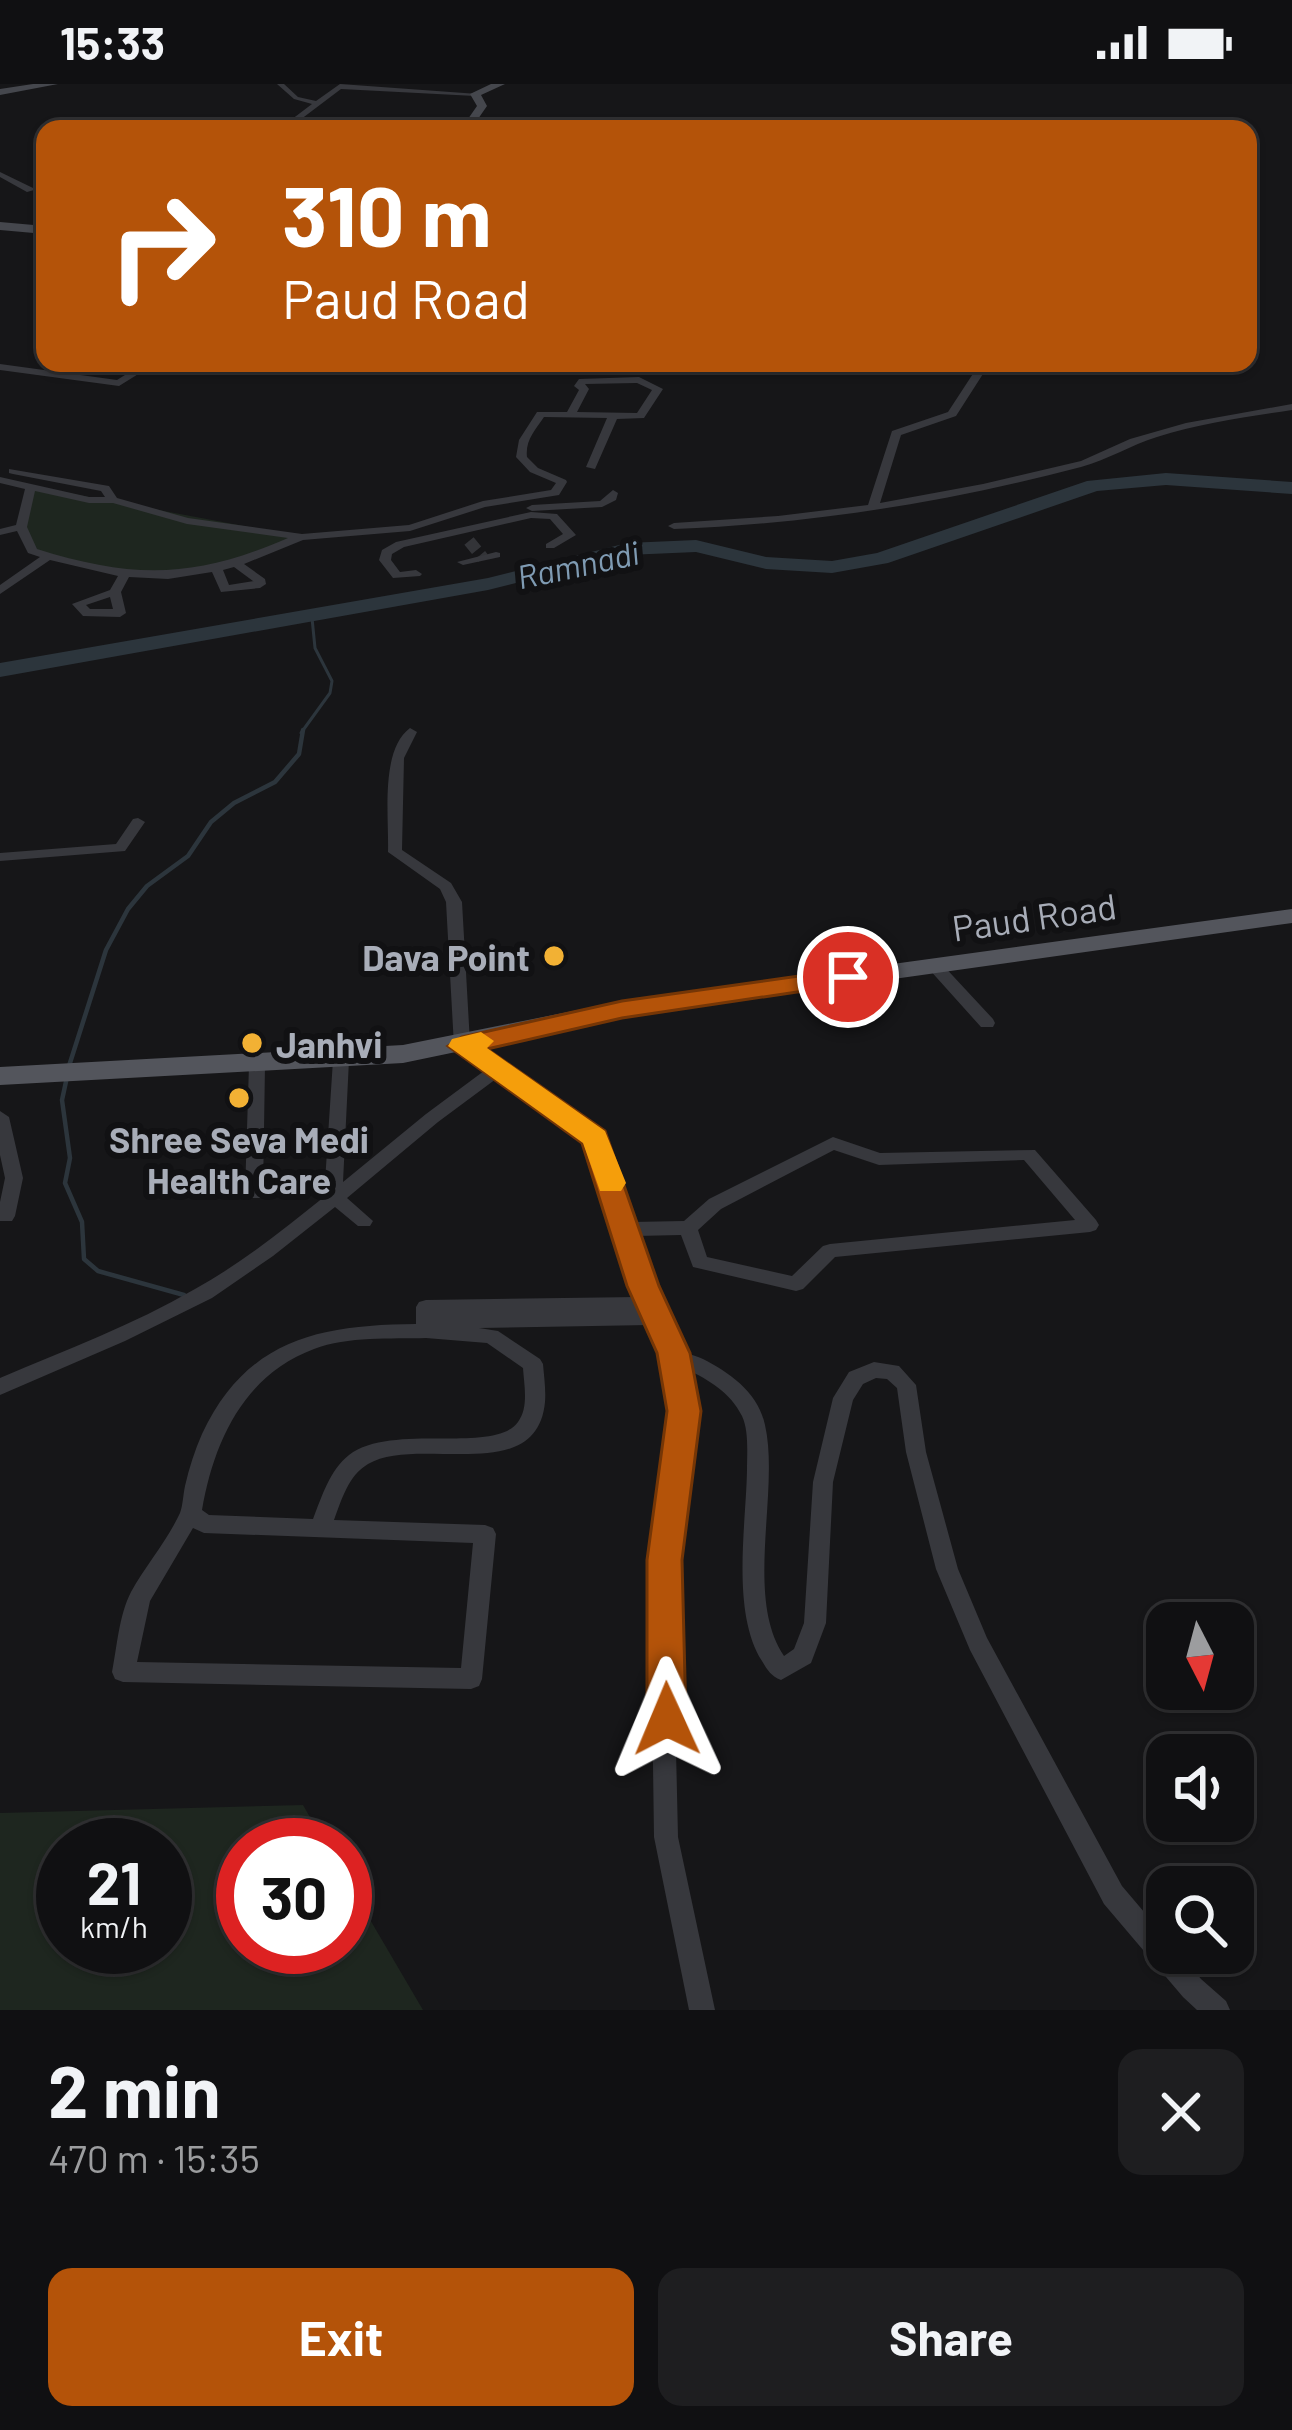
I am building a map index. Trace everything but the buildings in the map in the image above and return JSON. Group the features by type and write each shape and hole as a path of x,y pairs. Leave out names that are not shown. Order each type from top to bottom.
{"main road":[{"name":"Paud Road","path":"0,1076 340,1060 462,1046 622,1010 1292,916"}],"street":[{"path":"0,92 53,84"},
{"path":"280,84 296,98 316,103"},
{"path":"295,120 342,85 475,94 500,84"},
{"path":"472,120 482,106 475,94"},
{"path":"0,174 30,190"},
{"path":"0,226 36,229"},
{"path":"0,367 36,372"},
{"path":"37,372 119,383 137,372"},
{"path":"872,507 896,433 952,415 979,372"},
{"path":"562,482 529,470 518,452 519,442 541,414 640,416 658,389 639,380 582,381 579,386 584,389 572,412"},
{"path":"674,526 774,522 1036,476 1193,423 1292,407"},
{"path":"0,480 88,500 113,500 187,521 302,536 410,528 484,504 555,493 562,482 590,470 613,416"},
{"path":"0,469 105,488 113,500"},
{"path":"31,486 21,527 32,550 92,572 164,577 238,565 302,536"},
{"path":"269,532 602,503 611,500 613,493"},
{"path":"453,515 465,536"},
{"path":"416,574 398,576 385,560 386,552 400,544 465,536 532,515 553,516 570,536 550,546"},
{"path":"0,532 21,527"},
{"path":"464,562 496,555"},
{"path":"0,590 49,556"},
{"path":"216,568 225,589 260,584 260,579 238,565"},
{"path":"0,577 20,574"},
{"path":"115,592 125,574"},
{"path":"410,732 397,758 395,852 446,886 454,902 462,1046 595,1138 643,1286 674,1353 684,1411 664,1580 666,1838 702,2010"},
{"path":"0,857 120,848 138,822"},
{"path":"934,965 987,1023"},
{"path":"333,1196 340,1060"},
{"path":"254,1193 257,1065"},
{"path":"0,1387 152,1321 231,1276 437,1110 500,1068"},
{"path":"0,1117 14,1178 6,1216"},
{"path":"626,1228 688,1228 715,1204 833,1143 879,1159 1029,1154 1090,1225 830,1251 796,1284 700,1262 688,1228"},
{"path":"333,1196 364,1221"},
{"path":"191,1513 204,1524 485,1534 471,1679 122,1672 139,1599 191,1513 217,1417 258,1376 308,1342 426,1320 656,1310"},
{"path":"321,1527 336,1486 361,1456 391,1444 482,1448 510,1443 531,1419 538,1395 533,1364 491,1336 426,1320"},
{"path":"674,1353 731,1386 755,1421 753,1512 760,1618 765,1655 781,1670 803,1657 815,1623 823,1482 843,1398 856,1378 874,1370 892,1372 906,1385 916,1452 947,1569 978,1643 1113,1894 1192,1988 1217,2010"}],"shaded area":[{"path":"31,486 302,537 200,572 137,575 104,571 32,551 21,527"},
{"path":"303,1805 310,1818 216,1818 216,1974 372,1974 372,1923 423,2010 0,2010 0,1813"}],"waterway":[{"name":"Ramnadi","path":"0,670 488,584 627,549 696,546 766,563 832,567 881,559 1094,485 1166,479 1292,488"},
{"path":"303,730 330,693 332,681 315,648 312,618"},
{"path":"69,1066 106,950 128,909 147,886 188,856 211,822 234,803 275,782 299,754 303,730"},
{"path":"67,1077 62,1100 70,1158 65,1183 82,1222 84,1259 98,1271 184,1295"}],"tunnel":[{"path":"469,541 483,558"}],"slow traffic":[{"path":"481,1041 462,1046 510,1074 595,1138 611,1183"}],"place":[{"name":"Dava Point","path":"554,956"},
{"name":"Janhvi","path":"252,1043"},
{"name":"Shree Seva Medi Health Care","path":"239,1098"}],"route":[{"path":"667,1719 664,1560 684,1411 674,1353 643,1286 595,1138 510,1074 462,1046 622,1010 848,977"}]}
